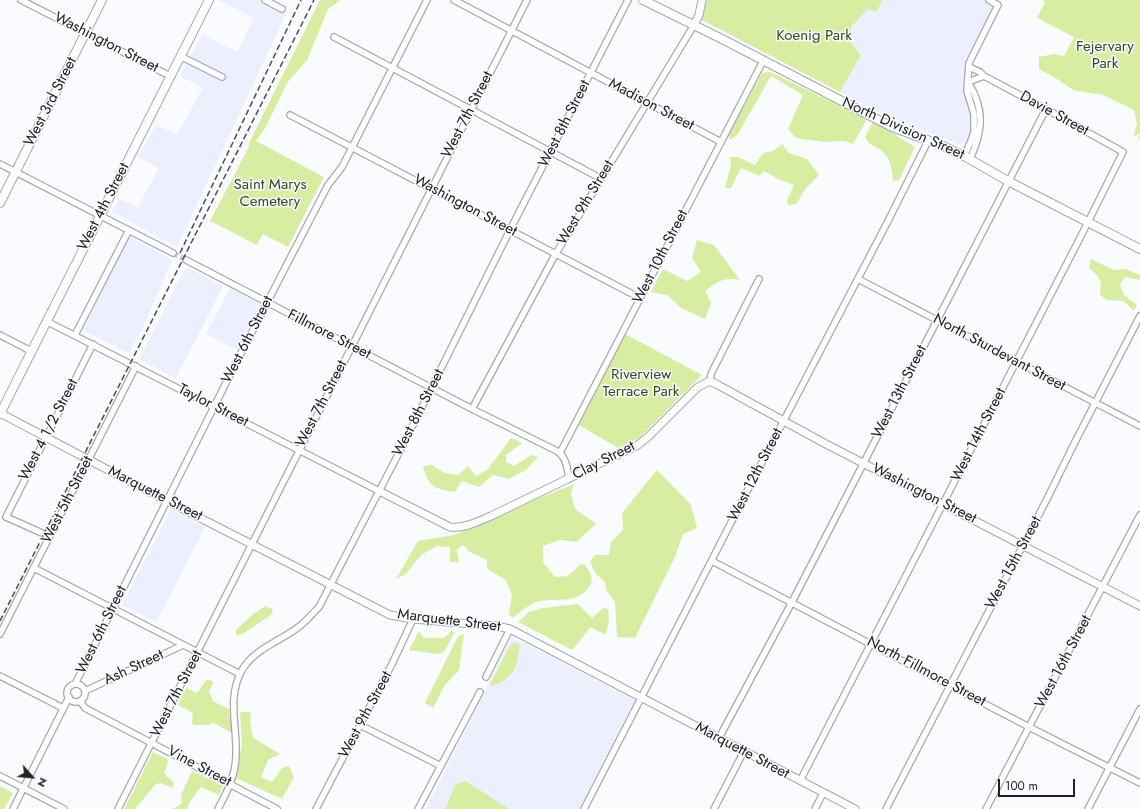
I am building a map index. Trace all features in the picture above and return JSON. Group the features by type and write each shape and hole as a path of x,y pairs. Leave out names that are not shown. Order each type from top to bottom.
{"main road":[{"name":"West 3rd Street","path":"0,203 102,0"},
{"name":"West 4th Street","path":"0,413 208,0"},
{"name":"North Division Street","path":"643,0 892,127 967,158 1008,181 1140,249"}],"street":[{"name":"Washington Street","path":"21,0 170,76"},
{"path":"265,0 282,9"},
{"name":"West 6th Street","path":"75,684 267,303 328,185 342,167 427,0"},
{"name":"Madison Street","path":"454,0 721,142"},
{"name":"West 7th Street","path":"118,809 527,0"},
{"name":"West 8th Street","path":"218,809 230,784 234,770 236,755 233,697 242,670 262,649 300,626 319,606 379,491 510,230 628,0"},
{"name":"West 9th Street","path":"472,409 556,254 600,178 694,25 699,15 702,0"},
{"path":"967,158 974,132 974,114 968,91 969,67 970,60 998,5 989,0"},
{"path":"334,37 600,178"},
{"name":"Washington Street","path":"180,56 222,77"},
{"name":"West 10th Street","path":"560,453 763,61"},
{"name":"Davie Street","path":"969,67 1046,108 1123,152"},
{"path":"968,82 984,76"},
{"name":"West 13th Street","path":"719,738 792,602 1046,108"},
{"name":"Washington Street","path":"290,115 640,298"},
{"name":"West 12th Street","path":"584,809 928,141"},
{"name":"West 14th Street","path":"800,781 1123,152"},
{"path":"0,164 173,253"},
{"path":"75,335 129,230"},
{"name":"Fillmore Street","path":"186,260 472,409"},
{"path":"710,381 711,374 759,279"},
{"name":"North Sturdevant Street","path":"858,279 1140,426"},
{"name":"West 15th Street","path":"886,809 1023,546 1140,316"},
{"name":"Taylor Street","path":"46,321 379,491"},
{"path":"0,335 32,351"},
{"name":"West 4 1/2 Street","path":"42,533 6,516 93,344"},
{"name":"West 5th Street","path":"0,634 136,366"},
{"name":"Washington Street","path":"710,381 864,463 1140,606"},
{"name":"Clay Street","path":"379,491 450,527 456,528 466,525 492,516 638,444 649,436 698,386 710,381"},
{"path":"472,409 560,453 565,459 569,479"},
{"name":"Marquette Street","path":"0,413 167,501 390,615 413,619 496,626 510,629 855,809"},
{"name":"West 16th Street","path":"986,809 1140,515"},
{"name":"North Fillmore Street","path":"712,561 1029,727 1140,783"},
{"path":"34,568 240,674"},
{"name":"West 9th Street","path":"316,809 392,664 413,619"},
{"path":"486,677 510,629"},
{"name":"Ash Street","path":"85,691 183,645"},
{"path":"0,676 63,708"},
{"path":"13,809 69,697 68,690 75,684 82,686 85,691 84,697 80,701 75,701 69,697"},
{"path":"418,809 480,692"},
{"name":"Vine Street","path":"80,701 85,708 277,809"},
{"path":"1088,809 1140,709"},
{"path":"360,726 441,766"},
{"path":"714,809 744,751"},
{"path":"0,776 64,809"},
{"path":"815,809 823,793"}],"shaded area":[{"path":"218,0 257,0 286,14 177,247 112,212 119,199 138,207 159,168 138,157 156,125 177,135 203,88 180,76 202,34 237,52 254,18"},
{"path":"883,0 983,0 994,6 965,60 965,93 971,112 971,128 968,139 962,144 958,144 891,118 840,92 861,55 850,41 851,27 868,9 876,12"},
{"path":"129,236 172,260 144,325 129,353 83,330"},
{"path":"186,267 223,286 176,378 139,359"},
{"path":"230,288 261,304 237,350 206,334"},
{"path":"171,510 205,527 156,622 122,605"},
{"path":"512,637 635,700 579,809 426,809"}],"green space":[{"name":"Saint Marys Cemetery","path":"320,0 341,0 328,9 307,60 287,83 266,127 256,141 324,177 288,247 263,234 257,245 210,221 250,145 248,145"},
{"name":"Koenig Park","path":"707,0 883,0 876,12 868,9 851,27 850,41 861,55 840,92 702,20"},
{"name":"Fejervary Park","path":"1042,0 1140,0 1140,133 1133,137 1137,124 1134,110 1103,95 1073,90 1039,69 1039,57 1054,54 1064,56 1074,37 1037,18 1045,2"},
{"path":"770,72 867,119 853,144 844,141 824,142 796,138 788,129 803,95 771,76 738,134 730,140 728,136 762,73"},
{"path":"873,121 915,147 899,180 893,181 889,161 885,154 870,144 865,137"},
{"path":"782,144 789,153 807,159 819,175 807,187 796,204 788,205 787,200 794,185 778,179 764,171 759,176 741,168 731,188 725,188 731,165 730,157 738,157 755,165 763,153 773,151"},
{"path":"697,240 714,245 740,280 729,279 721,281 705,291 711,303 705,319 681,308 667,295 651,292 663,269 687,281 701,272 692,258"},
{"path":"1091,259 1114,270 1125,269 1140,275 1140,280 1125,277 1120,285 1124,295 1137,305 1134,311 1123,301 1107,300 1100,295 1100,280 1089,268"},
{"name":"Riverview Terrace Park","path":"625,334 702,375 639,438 618,448 579,425"},
{"path":"511,438 522,443 506,455 506,462 514,466 531,455 538,457 526,470 509,479 493,475 479,487 462,481 455,492 442,490 433,486 427,478 423,466 432,465 445,473 458,475 468,466 476,476 488,469"},
{"path":"657,470 691,505 697,528 683,534 675,557 635,638 617,637 615,602 606,590 605,582 596,574 590,562 595,555 609,555 611,542 623,530 622,513"},
{"path":"574,484 571,494 575,509 596,524 576,542 560,540 543,546 543,562 555,577 568,576 581,564 585,565 590,573 592,581 589,587 579,596 568,599 537,602 513,618 509,614 512,595 506,580 487,569 487,560 470,552 463,545 457,550 459,562 450,562 450,547 437,546 421,555 406,574 396,579 418,541 454,535"},
{"path":"578,604 592,618 603,608 608,609 609,619 606,635 590,627 572,650 518,622 529,612 543,608"},
{"path":"265,606 273,609 271,615 244,633 236,636 236,630 252,615"},
{"path":"419,631 424,638 444,638 451,631 455,632 444,652 437,654 409,650"},
{"path":"464,634 459,670 445,685 433,708 425,703 458,636"},
{"path":"515,642 520,645 514,670 506,679 493,686 490,685 509,647"},
{"path":"207,679 214,682 209,691 213,701 229,709 232,733 212,722 210,725 193,725 193,713 178,705 186,688 197,693"},
{"path":"240,712 251,712 250,722 253,738 280,754 268,760 261,777 272,782 282,768 289,766 294,777 282,799 236,778 242,744"},
{"path":"153,752 169,760 164,773 174,783 173,788 161,783 156,784 135,809 124,809"},
{"path":"192,771 223,786 219,795 201,787 189,803 187,809 173,809 182,803 181,795"},
{"path":"466,781 509,809 445,809 456,784"},
{"path":"0,786 13,793 4,809 0,809"}],"tunnel":[{"path":"173,253 186,260"}],"railway":[{"path":"180,253 301,0"},
{"path":"0,621 314,0"}]}
